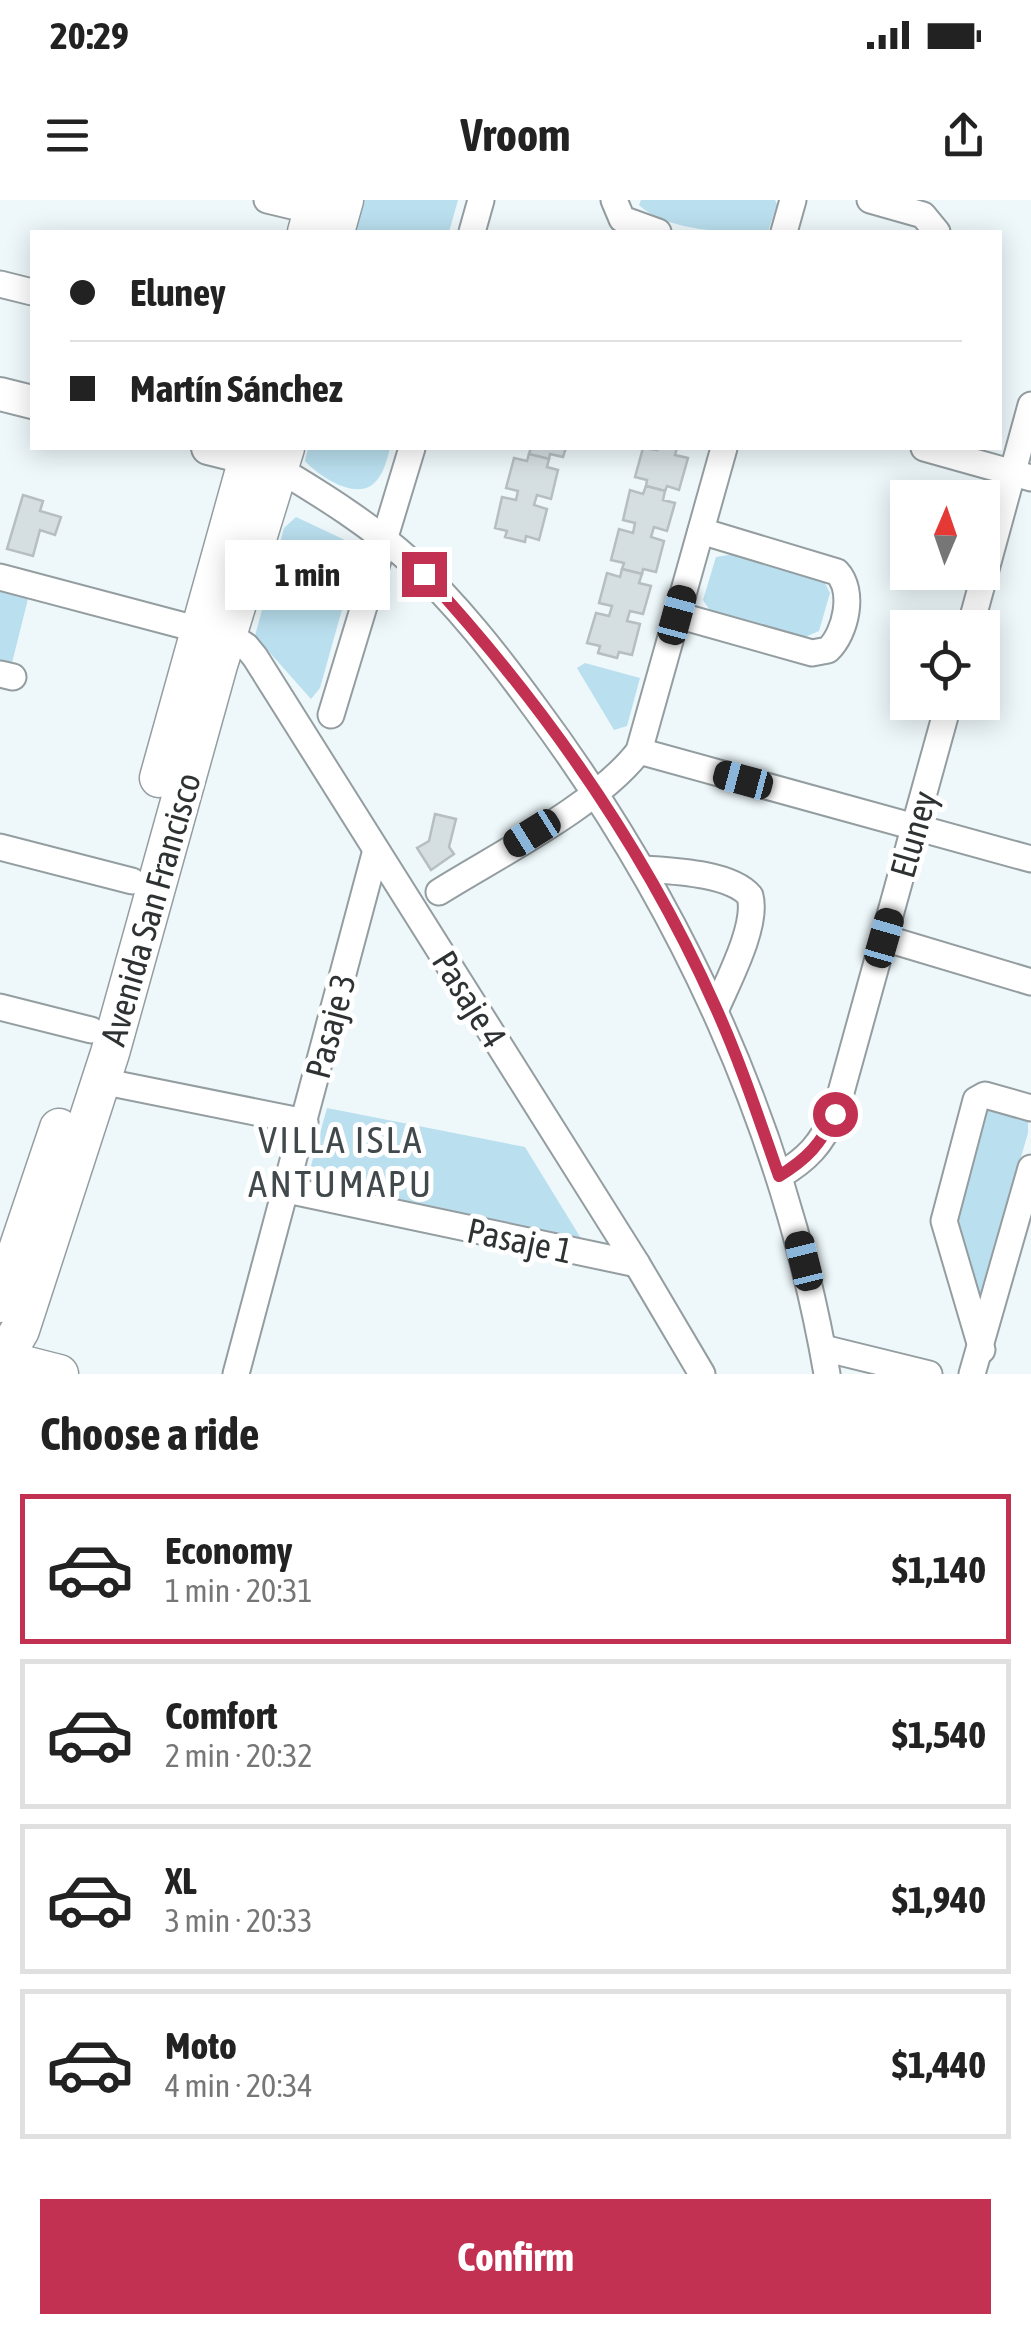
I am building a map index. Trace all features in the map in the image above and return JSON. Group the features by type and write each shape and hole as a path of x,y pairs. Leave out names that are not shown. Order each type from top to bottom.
{"main road":[{"name":"Avenida San Francisco","path":"1,1361 20,1330 101,1081 213,632 264,454"},
{"name":"Avenida San Francisco","path":"0,1303 91,1030 132,880 213,632"},
{"path":"1,1361 59,1374"}],"street":[{"path":"267,200 323,215"},
{"path":"472,230 480,200"},
{"path":"614,200 622,219 652,230"},
{"path":"785,230 793,200"},
{"path":"870,200 923,216 935,230"},
{"path":"0,284 30,292"},
{"path":"0,394 30,402"},
{"path":"976,610 1022,475 1031,405"},
{"path":"227,450 264,454 386,540 424,574 494,655 596,794 644,869 716,1009 779,1176 806,1271 827,1374"},
{"path":"332,715 411,450"},
{"path":"439,892 596,794 639,752 723,450"},
{"path":"931,450 1022,475"},
{"path":"677,615 812,654 828,650 838,635 848,596 845,581 837,572 700,531"},
{"path":"0,576 213,632"},
{"name":"Pasaje 4","path":"213,632 246,646 255,657 637,1264 702,1374"},
{"name":"Eluney","path":"779,1176 813,1152 835,1114 945,720"},
{"path":"639,752 1031,858"},
{"path":"0,847 132,880"},
{"name":"Pasaje 3","path":"236,1374 376,850"},
{"path":"644,869 714,879 740,886 750,896 752,912 716,1009"},
{"path":"884,938 1031,982"},
{"path":"0,1007 91,1030"},
{"path":"101,1081 305,1122"},
{"path":"982,1350 944,1221 976,1100 985,1095 1031,1108"},
{"path":"972,1374 982,1350 1031,1168"},
{"name":"Pasaje 1","path":"287,1190 637,1264"},
{"path":"823,1348 929,1374"}],"shaded area":[{"path":"363,200 458,200 450,230 355,230"},
{"path":"641,200 775,200 777,204 769,230 682,226 639,205"},
{"path":"308,450 389,450 376,482 364,489 336,484 305,461"},
{"path":"296,517 345,540 357,556 320,688 311,699 255,636 284,528"},
{"path":"734,554 822,577 830,593 819,631 803,638 711,612 703,600 716,557"},
{"path":"0,583 30,591 10,671 0,668"},
{"path":"585,663 640,678 627,726 614,730 577,668"},
{"path":"988,1107 1019,1115 1028,1122 1028,1133 979,1301 953,1220 979,1111"},
{"path":"327,1108 525,1147 582,1240 307,1180"}],"building":[{"path":"530,450 565,450 563,457 550,454 549,459 529,454"},
{"path":"642,450 676,450 675,455 688,458 679,490 646,486 647,480 635,477"},
{"path":"529,454 549,459 547,467 558,470 551,499 537,495 534,505 547,509 539,540 526,536 525,542 505,537 507,531 495,528 502,497 516,500 518,491 506,488 514,458 527,461"},
{"path":"646,486 665,491 663,500 675,503 667,531 654,527 651,537 664,541 656,572 643,569 642,574 622,569 624,563 611,560 619,529 633,533 635,523 623,520 630,490 643,494"},
{"path":"23,495 43,501 40,511 61,517 55,535 40,530 33,556 7,549"},
{"path":"622,569 642,574 639,583 651,586 643,614 630,611 627,621 640,624 632,655 619,652 617,658 598,653 600,646 587,643 596,613 609,616 612,606 599,603 607,573 620,577"},
{"path":"435,814 456,819 449,847 454,854 431,870 417,848 429,841"}],"district":[{"name":"VILLA ISLA ANTUMAPU","path":"341,1161"}],"route":[{"path":"424,574 558,738 644,869 716,1009 779,1176 805,1160 821,1143 835,1114"}]}
